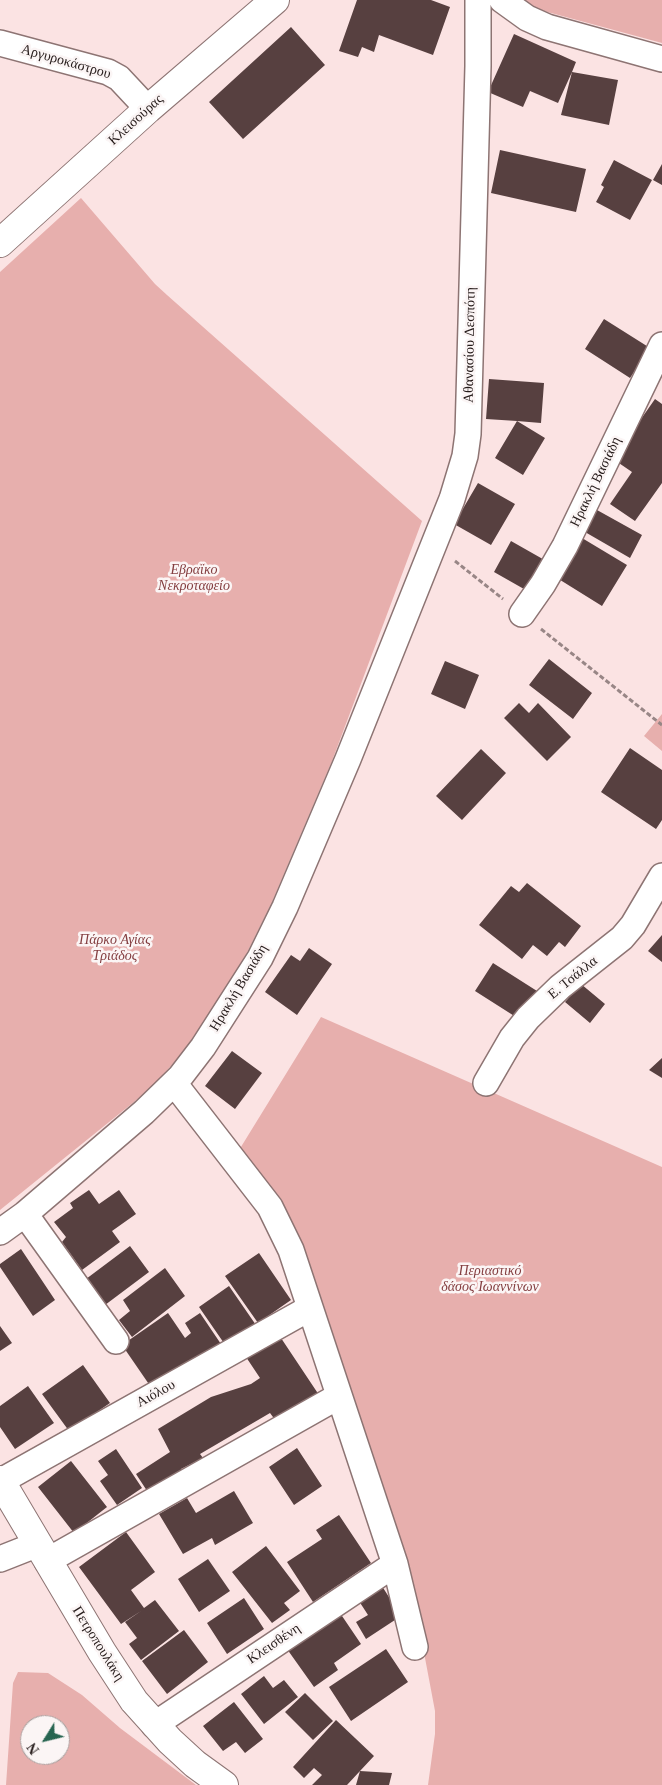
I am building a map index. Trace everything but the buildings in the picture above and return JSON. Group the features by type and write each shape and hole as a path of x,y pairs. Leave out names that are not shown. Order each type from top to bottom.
{"street":[{"name":"Αθανασίου Δεσπότη","path":"382,675 457,485 465,456 468,434 478,66 478,0"},
{"path":"502,0 527,18 547,27 662,59"},
{"name":"Κλεισούρας","path":"0,242 148,109 273,1"},
{"name":"Αργυροκάστρου","path":"0,43 108,72 119,78 148,109"},
{"name":"Ηρακλή Βασιάδη","path":"522,614 543,584 565,546 662,346"},
{"name":"Ηρακλή Βασιάδη","path":"0,1232 25,1214 144,1112 174,1083 197,1055 260,958 307,856 382,675"},
{"name":"Ε. Τσάλλα","path":"486,1083 512,1038 528,1018 552,993 622,938 633,925 662,876"},
{"path":"174,1083 270,1207 291,1250 394,1564 415,1647"},
{"path":"25,1214 116,1341"},
{"name":"Αιόλου","path":"0,1480 310,1308"},
{"path":"0,1559 43,1552 339,1396"},
{"name":"Πετροπουλάκη","path":"0,1480 115,1673 134,1701 154,1725 195,1764 224,1785"},
{"name":"Κλεισθένη","path":"154,1725 394,1564"}],"path":[{"path":"434,544 662,725"}],"green space":[{"path":"522,0 662,0 662,43 540,10"},
{"name":"Εβραϊκο Νεκροταφείο","path":"81,198 155,284 422,521 332,761 272,902 238,971 181,1055 150,1089 0,1210 0,272"},
{"path":"662,714 662,751 644,736"},
{"name":"Περιαστικό δάσος Ιωαννίνων","path":"321,1017 662,1167 662,1785 428,1785 435,1734 435,1711 422,1642 341,1381 236,1155"},
{"path":"18,1672 48,1673 82,1695 120,1728 196,1785 6,1785 13,1683"}],"park label":[{"name":"Πάρκο Αγίας Τριάδος","path":"115,948"}]}
